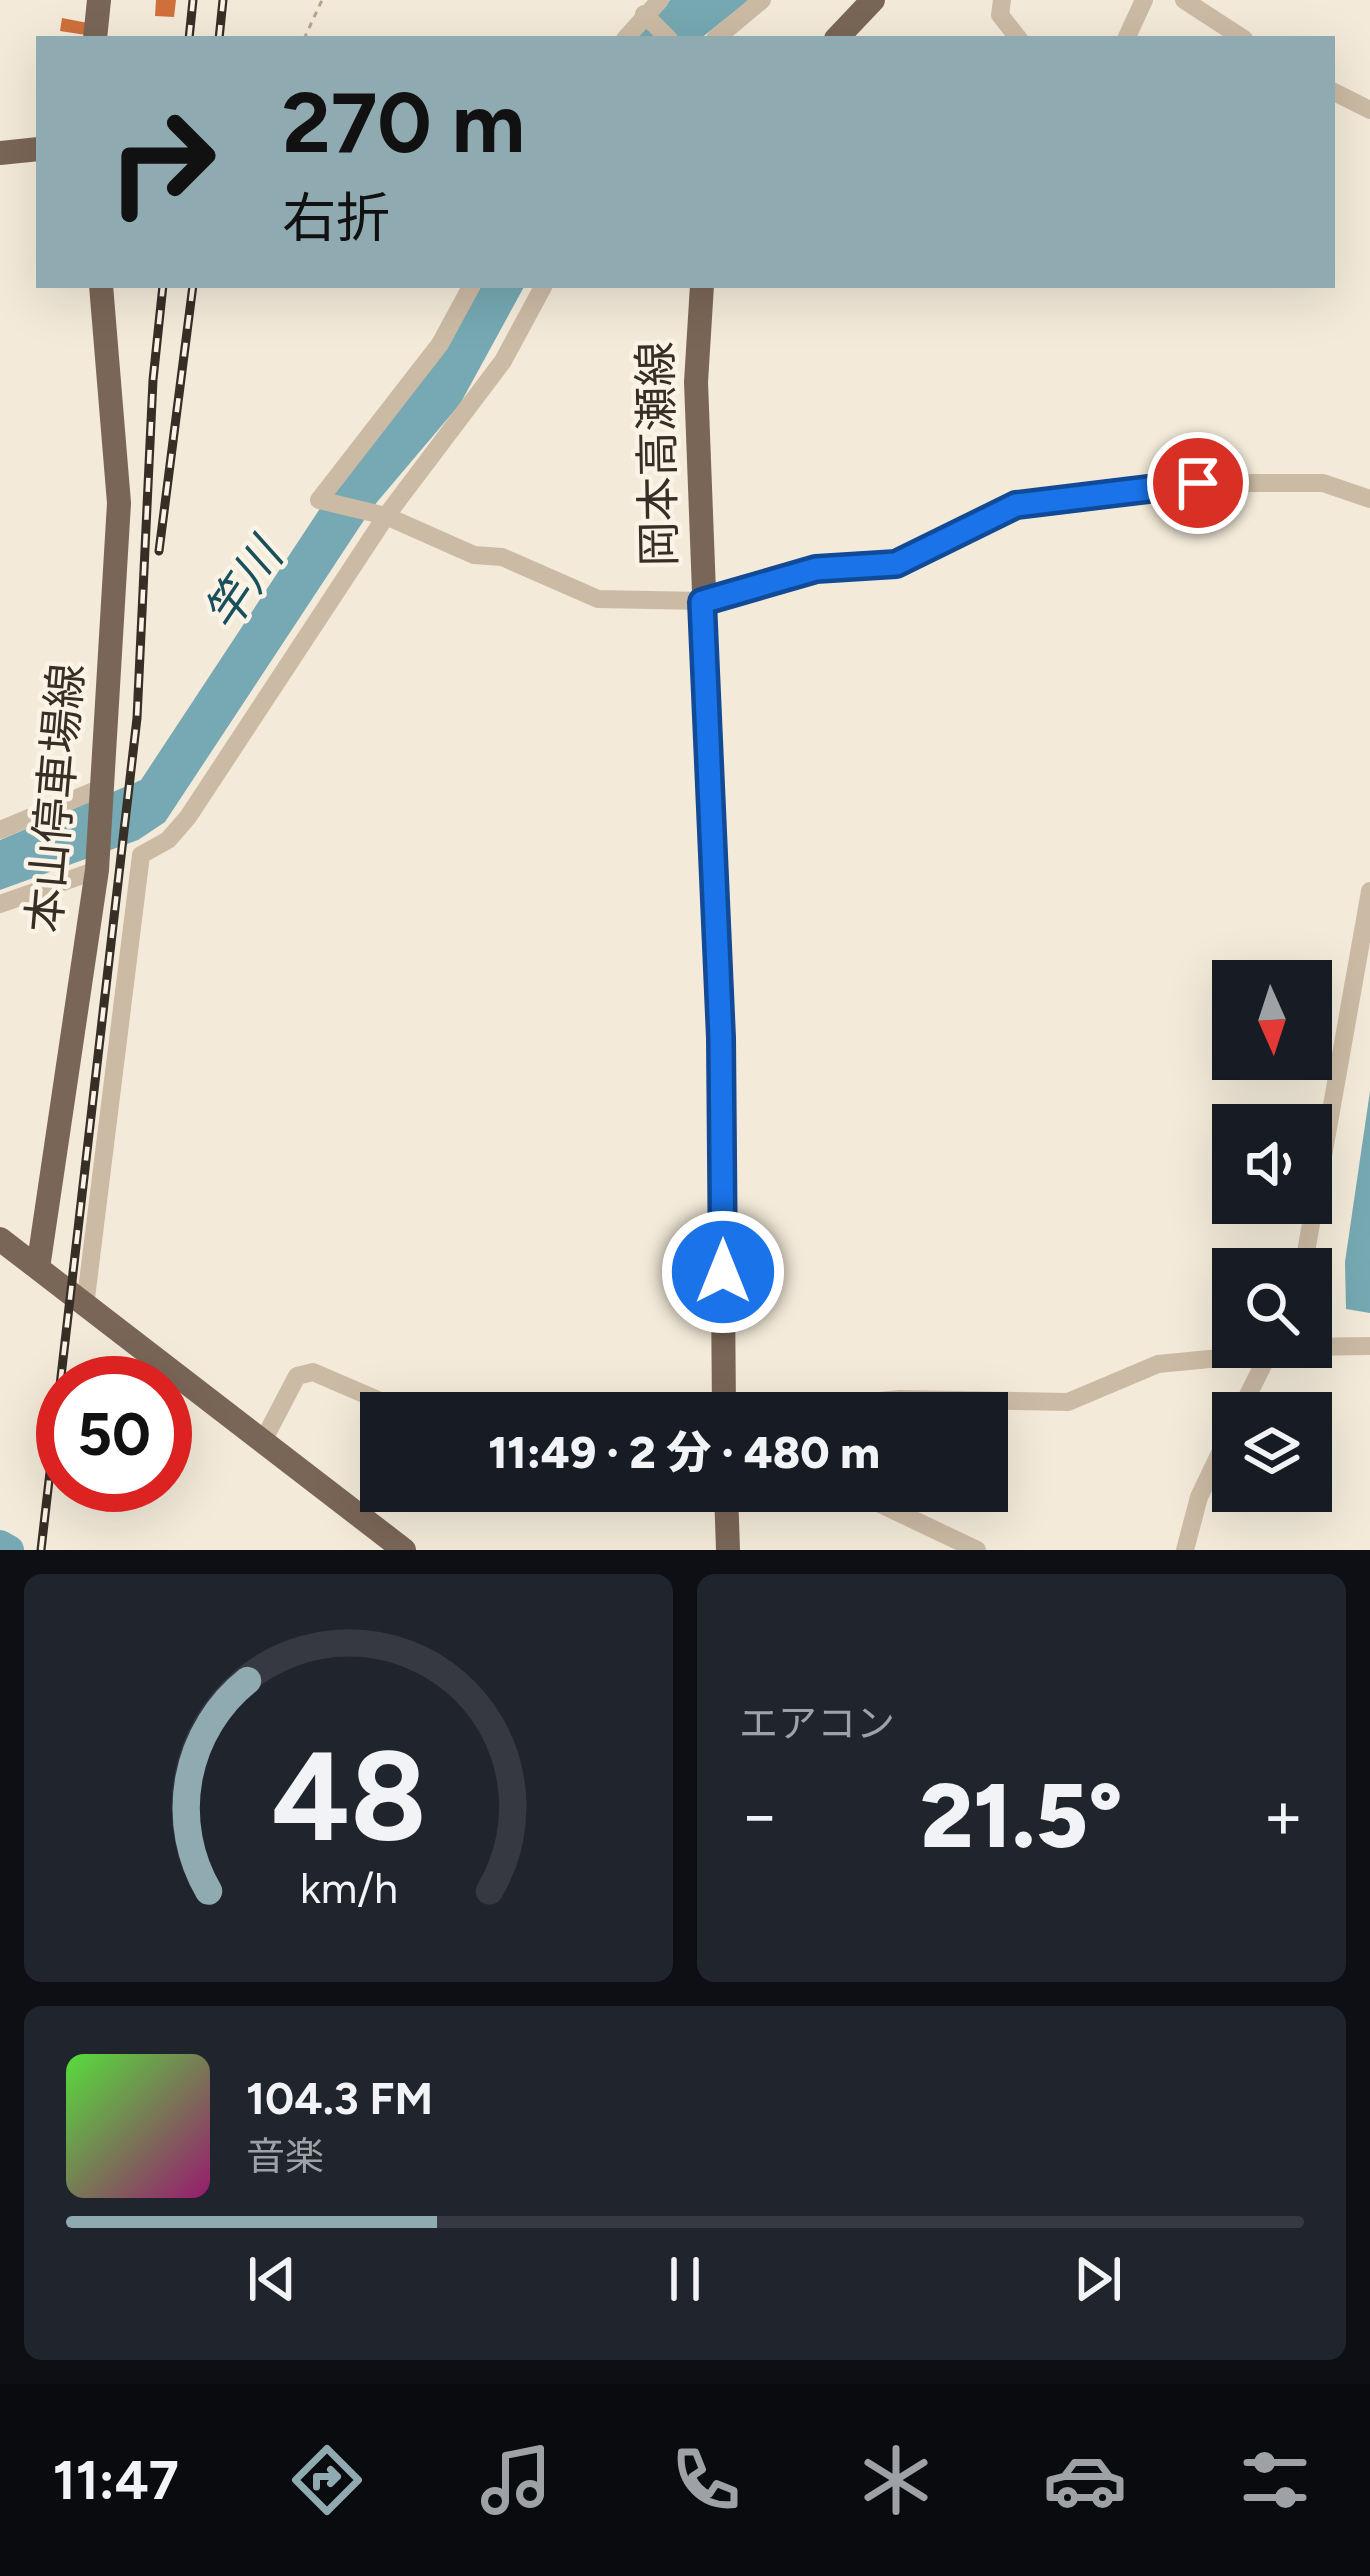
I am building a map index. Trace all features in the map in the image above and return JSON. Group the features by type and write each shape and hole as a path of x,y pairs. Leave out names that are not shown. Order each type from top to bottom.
{"main road":[{"path":"95,36 99,0"},
{"path":"839,36 873,0"},
{"path":"0,153 36,148"},
{"name":"本山停車場線","path":"38,1268 97,870 119,503 101,288"},
{"name":"岡本高瀬線","path":"702,288 696,364 721,1038 724,1392"},
{"path":"0,1239 404,1550"},
{"path":"727,1512 728,1550"}],"street":[{"path":"628,36 660,0"},
{"path":"719,36 762,0"},
{"path":"1002,0 1000,15 1017,36"},
{"path":"1127,36 1144,0"},
{"path":"1184,0 1239,36"},
{"path":"645,16 666,36"},
{"path":"1335,92 1370,110"},
{"path":"470,288 440,344 323,501 381,515 598,599 702,602 816,569 896,564 1016,505 1054,496 1198,483 1323,483 1370,499"},
{"path":"85,1306 141,855 168,840 188,817 381,515 503,361 542,288"},
{"path":"0,830 101,788"},
{"path":"0,904 97,870"},
{"path":"1307,1248 1370,891"},
{"path":"1332,1347 1370,1346"},
{"path":"1008,1401 1068,1402 1158,1364 1212,1359"},
{"path":"263,1441 297,1376 313,1372 360,1392"},
{"path":"1185,1550 1198,1498 1212,1469"},
{"path":"897,1512 976,1550"}],"path":[{"path":"305,36 322,0"}],"water":[{"path":"670,0 749,0 704,36 639,36"},
{"path":"476,288 523,288 460,404 372,508 165,822 138,840 0,890 0,840 141,780 321,507"},
{"path":"1370,1091 1370,1313 1346,1309 1345,1262"}],"building":[{"path":"156,0 176,0 174,17 155,16"},
{"path":"62,18 88,23 86,35 60,31"}],"waterway":[{"path":"0,1545 9,1550"}],"railway":[{"path":"189,36 193,0"},
{"path":"219,36 223,0"},
{"path":"41,1550 137,718 153,380 163,288"},
{"path":"159,551 193,288"}],"route":[{"path":"723,1272 721,1038 702,602 816,569 896,564 1016,505 1054,496 1198,483"}],"water label":[{"name":"竿川","path":"243,585"}]}
